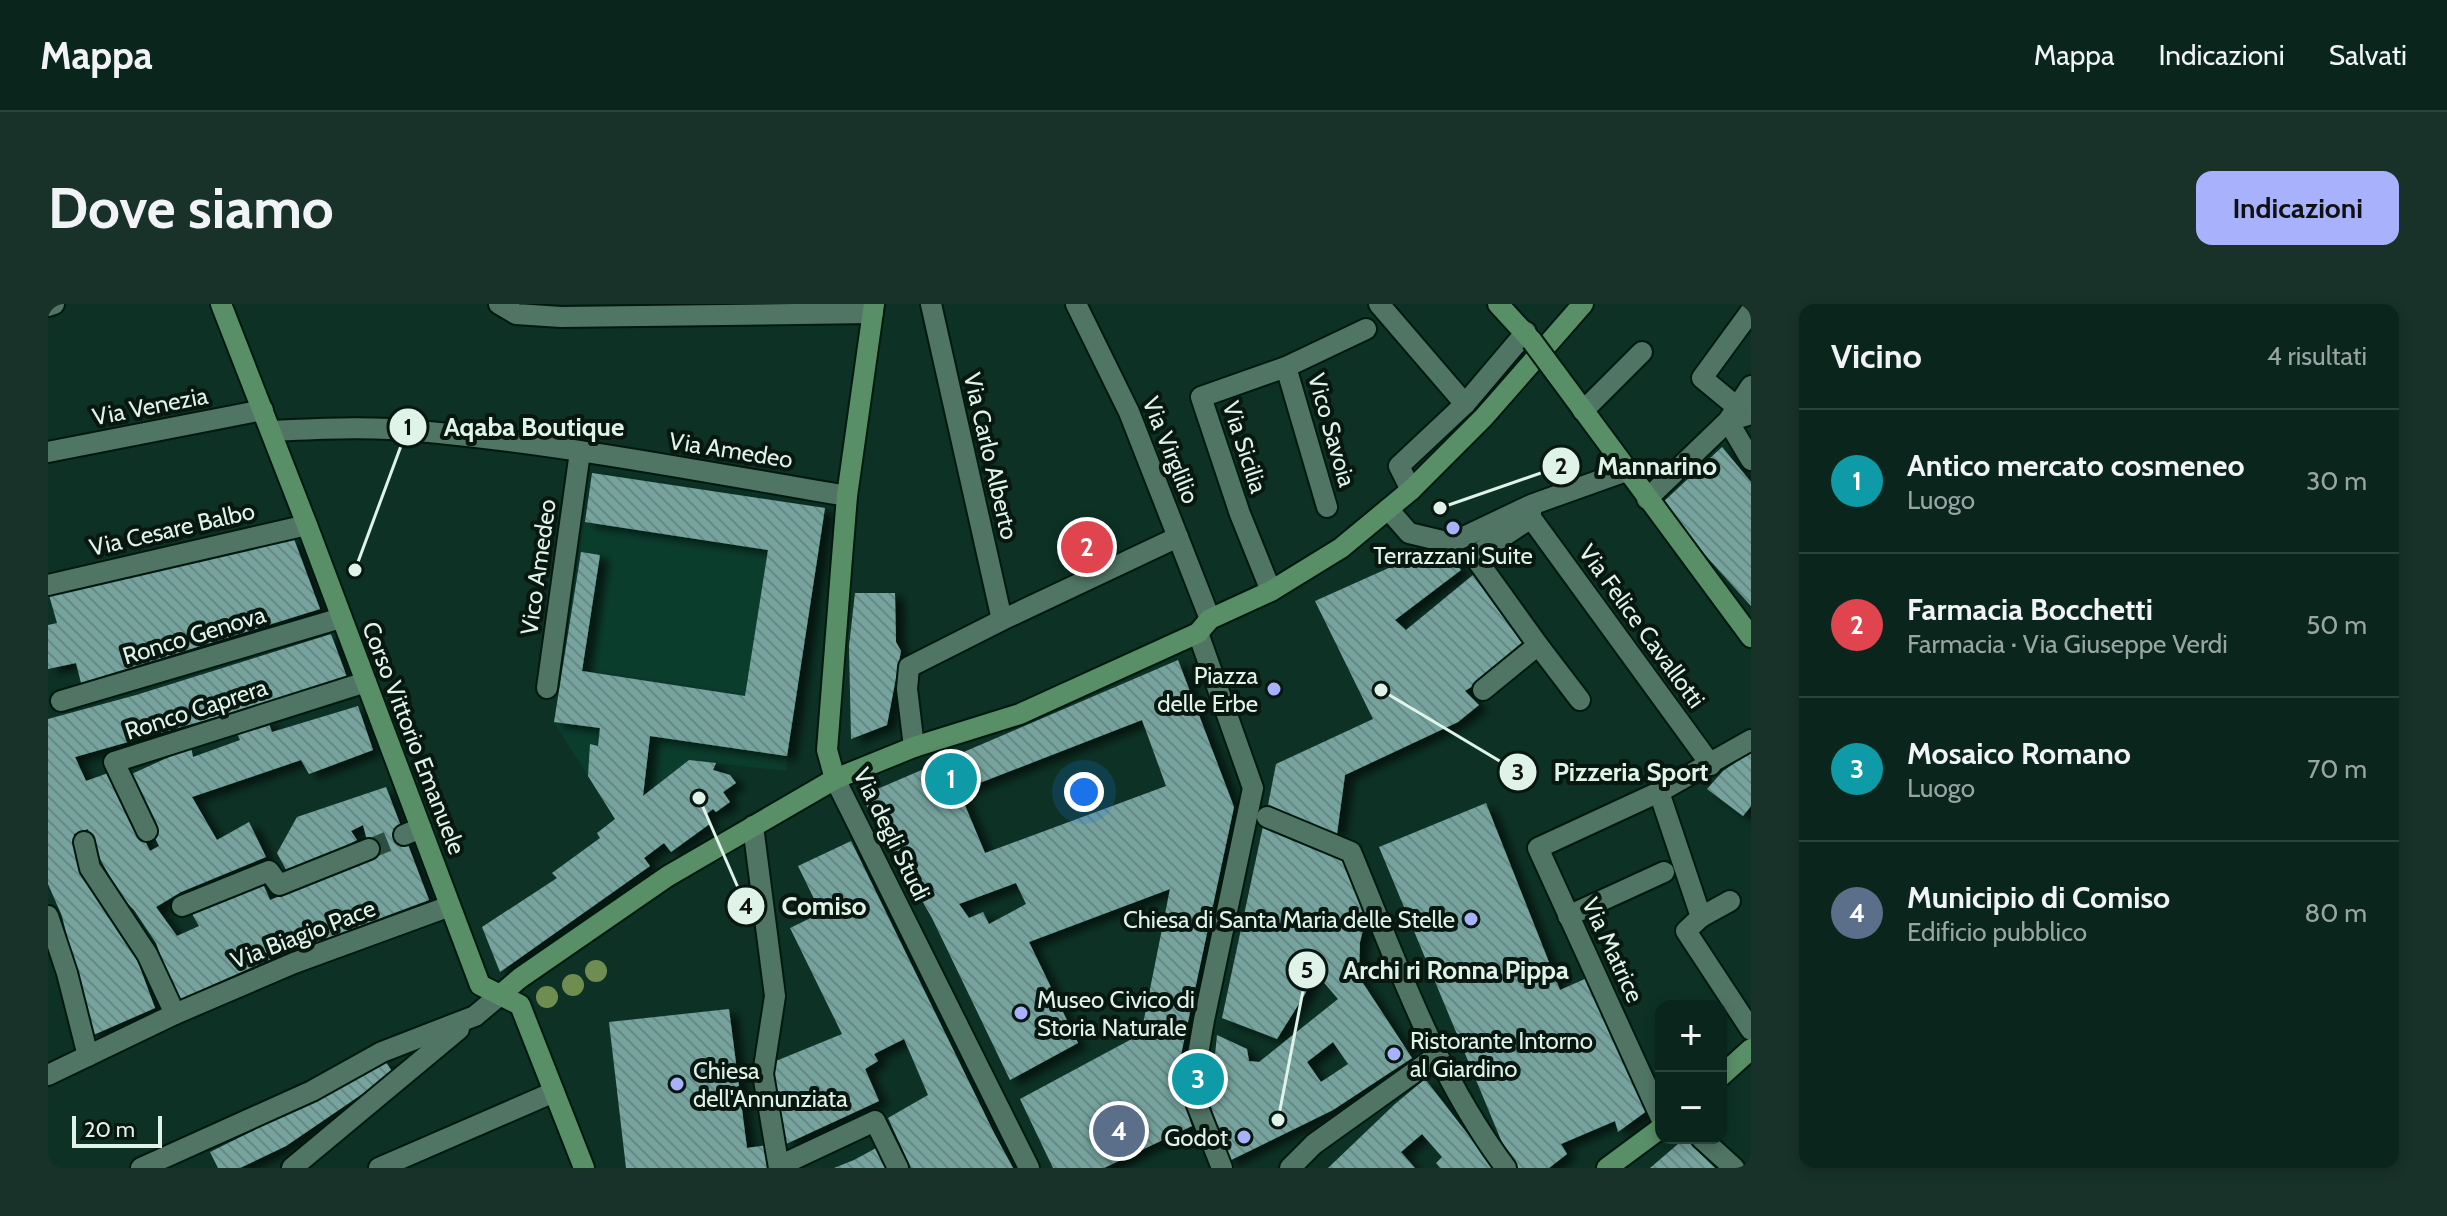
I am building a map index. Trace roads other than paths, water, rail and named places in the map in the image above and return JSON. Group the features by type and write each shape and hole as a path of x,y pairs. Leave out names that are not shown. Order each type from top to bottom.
{"street":[{"name":"Corso Vittorio Emanuele","path":"221,304 366,682 412,832 450,906 480,985 520,1005 584,1168"},
{"path":"499,304 516,314 595,310 874,309"},
{"name":"Via Carlo Alberto","path":"931,304 1002,620"},
{"name":"Via Virglilio","path":"1076,304 1129,412 1178,537 1204,626"},
{"path":"1379,304 1465,404"},
{"path":"1498,304 1529,336 1751,637"},
{"path":"292,1168 520,978 668,876 835,779 914,747 1020,714 1204,626 1271,591 1341,548 1411,490 1484,417 1583,304"},
{"name":"Via degli Studi","path":"874,309 847,496 827,750 835,779 1029,1168"},
{"path":"1751,311 1702,378 1739,414 1751,460"},
{"name":"Via Sicilia","path":"1271,591 1240,514 1201,397 1286,367 1366,329"},
{"path":"1411,490 1399,466 1465,404 1529,336"},
{"path":"1583,411 1642,352"},
{"name":"Vico Savoia","path":"1286,367 1327,507"},
{"path":"1647,499 1739,414 1751,386"},
{"name":"Via Venezia","path":"48,452 263,410"},
{"name":"Via Amedeo","path":"271,431 347,428 417,430 580,452 847,496"},
{"name":"Vico Amedeo","path":"547,688 580,452"},
{"path":"1388,509 1409,533 1451,543 1626,471"},
{"path":"1531,512 1474,556 1580,700"},
{"name":"Via Felice Cavallotti","path":"1531,512 1711,765"},
{"name":"Via Cesare Balbo","path":"48,585 307,525"},
{"path":"914,747 907,689 909,667 1178,537"},
{"name":"Ronco Genova","path":"61,701 341,618"},
{"path":"1204,626 1253,788 1193,1083 1197,1105 1222,1168"},
{"path":"1483,690 1538,645"},
{"name":"Ronco Caprera","path":"147,831 114,762 366,682"},
{"path":"1701,917 1659,792 1751,740"},
{"name":"Via Matrice","path":"1655,1105 1538,848 1659,792"},
{"path":"1267,817 1351,852 1437,1056 1481,1134 1506,1168"},
{"path":"753,826 775,996 763,1074 779,1167 875,1121 898,1168"},
{"path":"84,842 90,868 147,954 175,1014"},
{"path":"182,906 269,871 279,885 369,849"},
{"path":"1568,916 1664,872"},
{"path":"1730,901 1701,917 1686,931 1751,1030"},
{"name":"Via Biagio Pace","path":"48,1075 175,1014 294,963 450,906"},
{"path":"48,916 67,973 88,1056"},
{"path":"141,1168 312,1091 382,1052 475,1016"},
{"path":"1725,1072 1751,1049"},
{"path":"1290,1168 1314,1144 1437,1056"},
{"path":"379,1168 554,1092"},
{"path":"1607,1168 1655,1132"},
{"path":"1708,1144 1734,1168"}],"tunnel":[{"path":"369,849 404,835"}],"place":[{"name":"Mannarino","path":"1440,508"},
{"name":"Terrazzani Suite","path":"1453,528"},
{"name":"Farmacia Bocchetti","path":"1087,547"},
{"name":"Aqaba Boutique","path":"355,570"},
{"name":"Piazza delle Erbe","path":"1274,689"},
{"name":"Pizzeria Sport","path":"1381,690"},
{"name":"Antico mercato cosmeneo","path":"951,779"},
{"name":"Comiso","path":"699,798"},
{"name":"Chiesa di Santa Maria delle Stelle","path":"1471,919"},
{"name":"Museo Civico di Storia Naturale","path":"1021,1013"},
{"name":"Ristorante Intorno al Giardino","path":"1394,1054"},
{"name":"Mosaico Romano","path":"1198,1079"},
{"name":"Chiesa dell'Annunziata","path":"677,1084"},
{"name":"Archi ri Ronna Pippa","path":"1278,1120"},
{"name":"Municipio di Comiso","path":"1119,1131"},
{"name":"Godot","path":"1244,1137"}]}
